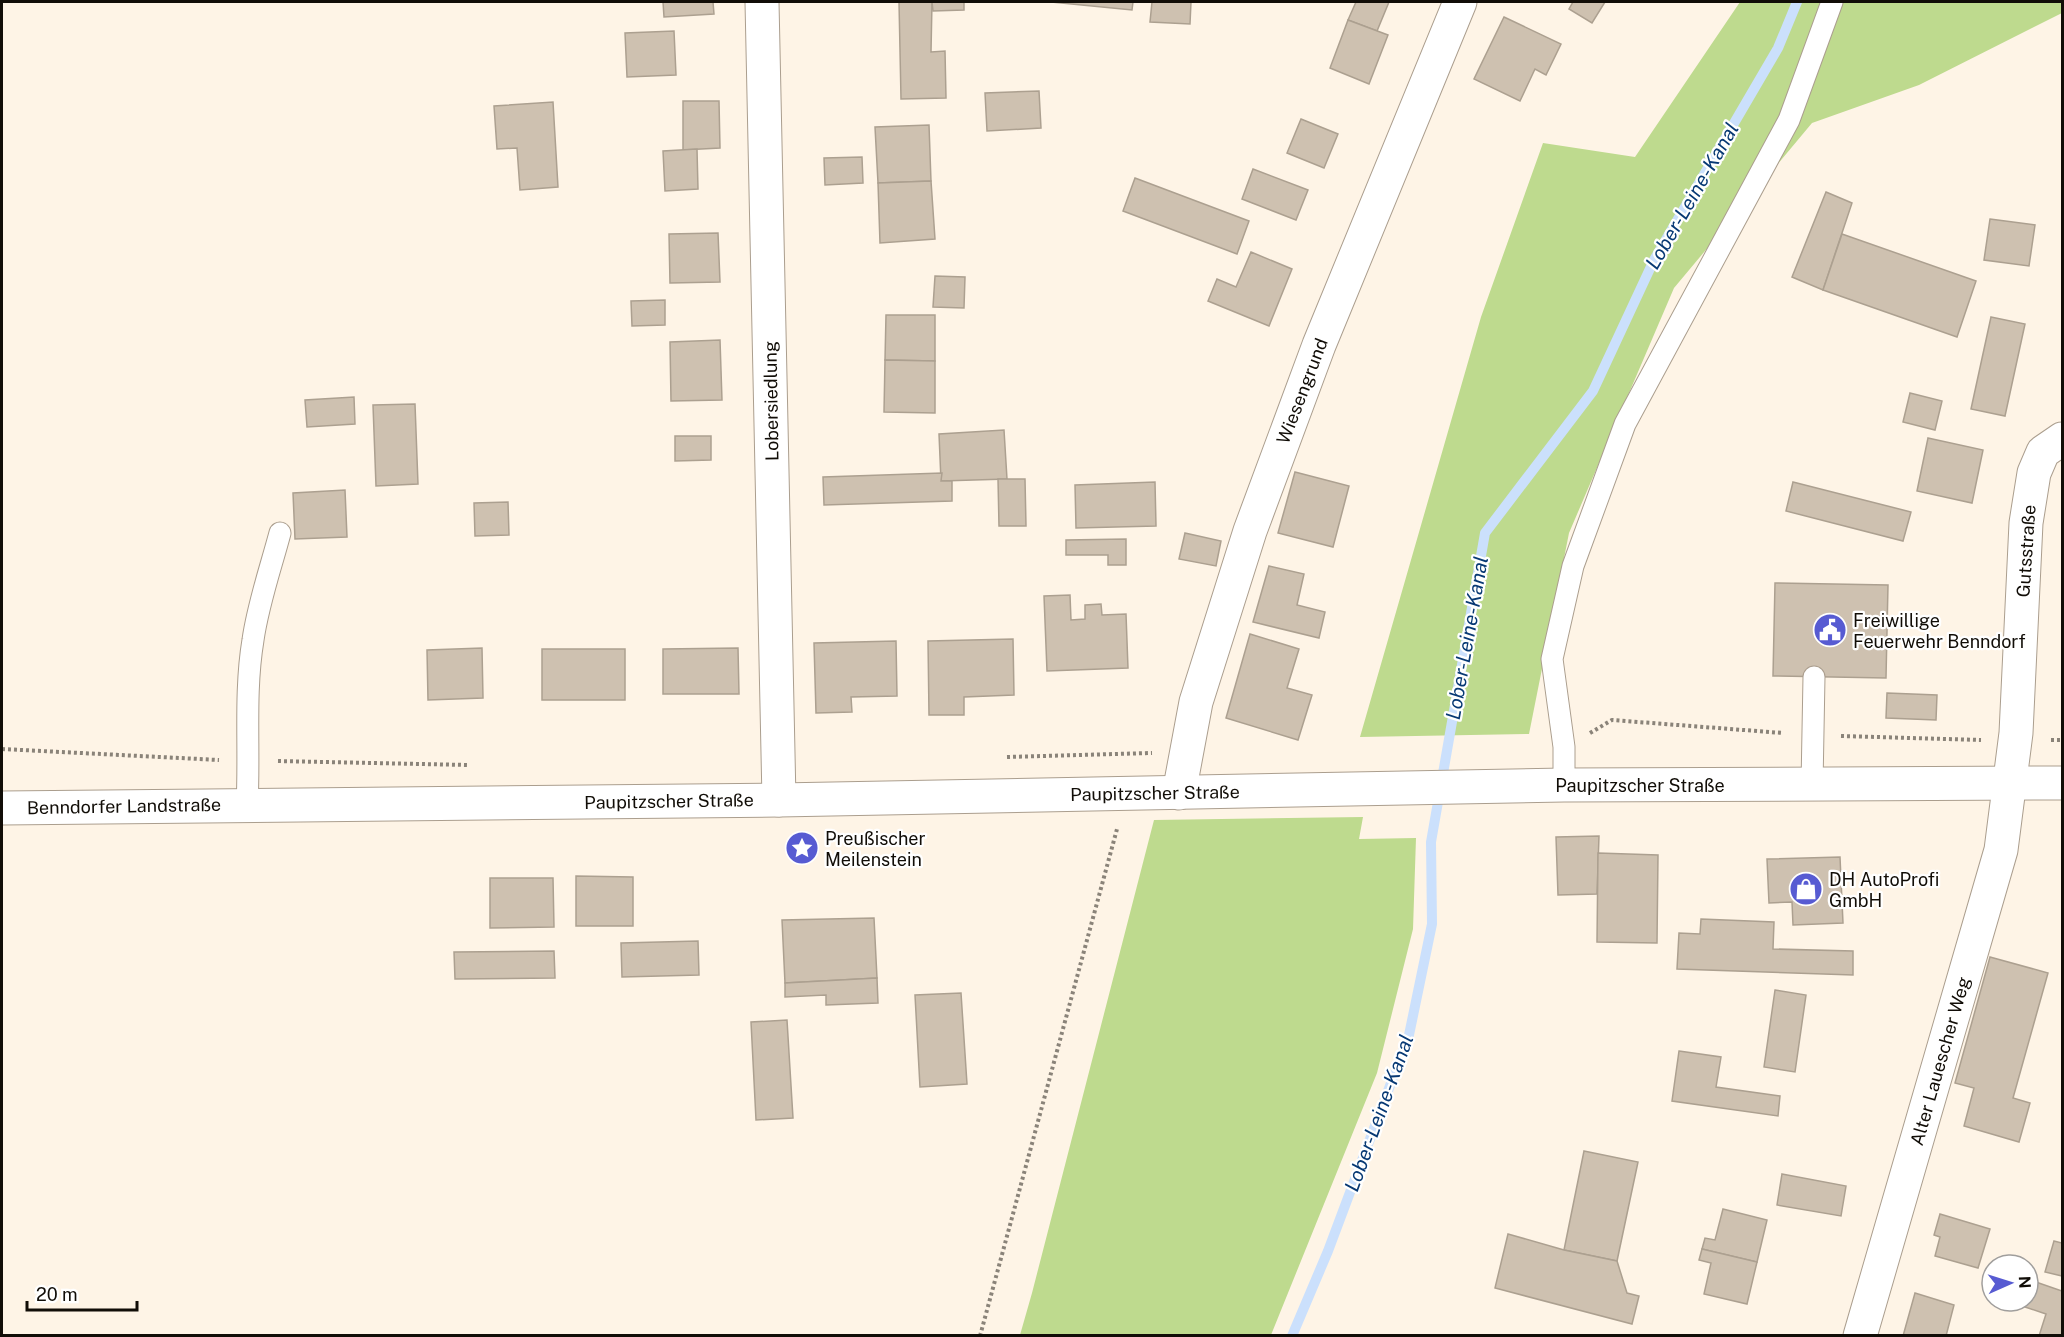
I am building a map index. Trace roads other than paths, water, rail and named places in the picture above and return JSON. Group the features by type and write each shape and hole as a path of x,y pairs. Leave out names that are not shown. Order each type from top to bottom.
{"street":[{"name":"Lobersiedlung","path":"762,2 779,800"},
{"name":"Wiesengrund","path":"1179,793 1196,702 1250,531 1319,345 1460,2"},
{"name":"Gutsstraße","path":"2009,783 2016,733 2026,523 2034,473 2043,452 2062,440"},
{"name":"Alter Lauescher Weg","path":"1860,1335 2001,850 2009,783"},
{"name":"Paupitzscher Straße","path":"247,805 779,800 1564,785 2062,783"},
{"name":"Benndorfer Landstraße","path":"2,808 247,805"}],"lane":[{"path":"1564,785 1564,747 1552,659 1573,566 1625,424 1789,120 1832,2"},
{"path":"247,805 248,693 253,639 280,532"},
{"path":"1812,785 1814,677"}],"waterway":[{"name":"Lober-Leine-Kanal","path":"1292,1336 1328,1251 1409,1035 1432,924 1431,842 1485,533 1593,391 1654,260 1778,48 1797,2"}],"place":[{"name":"Freiwillige Feuerwehr Benndorf","path":"1830,630"},
{"name":"Preußischer Meilenstein","path":"802,848"},
{"name":"DH AutoProfi GmbH","path":"1806,889"}]}
